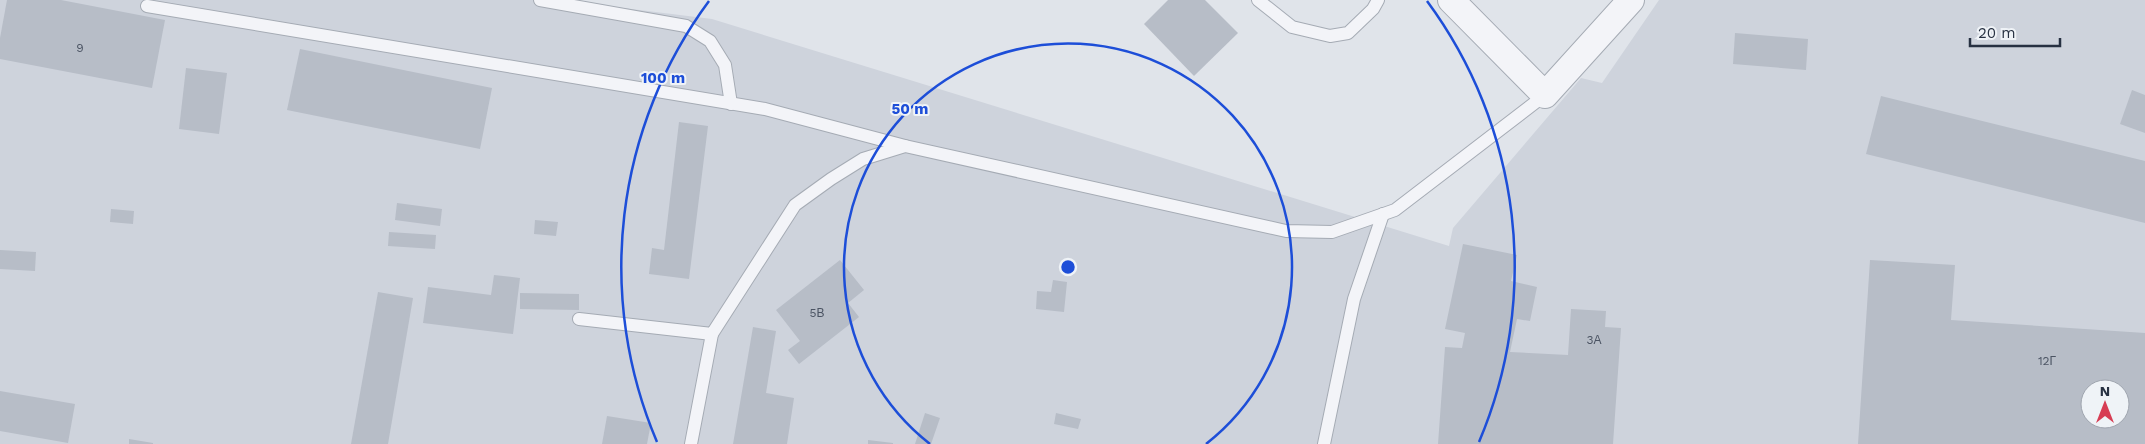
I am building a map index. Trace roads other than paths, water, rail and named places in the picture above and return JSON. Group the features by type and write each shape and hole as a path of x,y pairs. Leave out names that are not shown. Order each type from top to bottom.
{"street":[{"path":"1451,0 1545,95 1631,0"}],"lane":[{"path":"540,0 686,26 710,41 725,65 731,104"},
{"path":"1258,0 1292,28 1330,36 1348,33 1373,9 1378,0"},
{"path":"147,6 765,110 905,146 1286,231 1332,232 1395,210 1545,95"},
{"path":"691,444 712,334 795,205 831,178 863,159 905,146"},
{"path":"1324,444 1354,299 1383,214"},
{"path":"579,319 712,334"}]}
